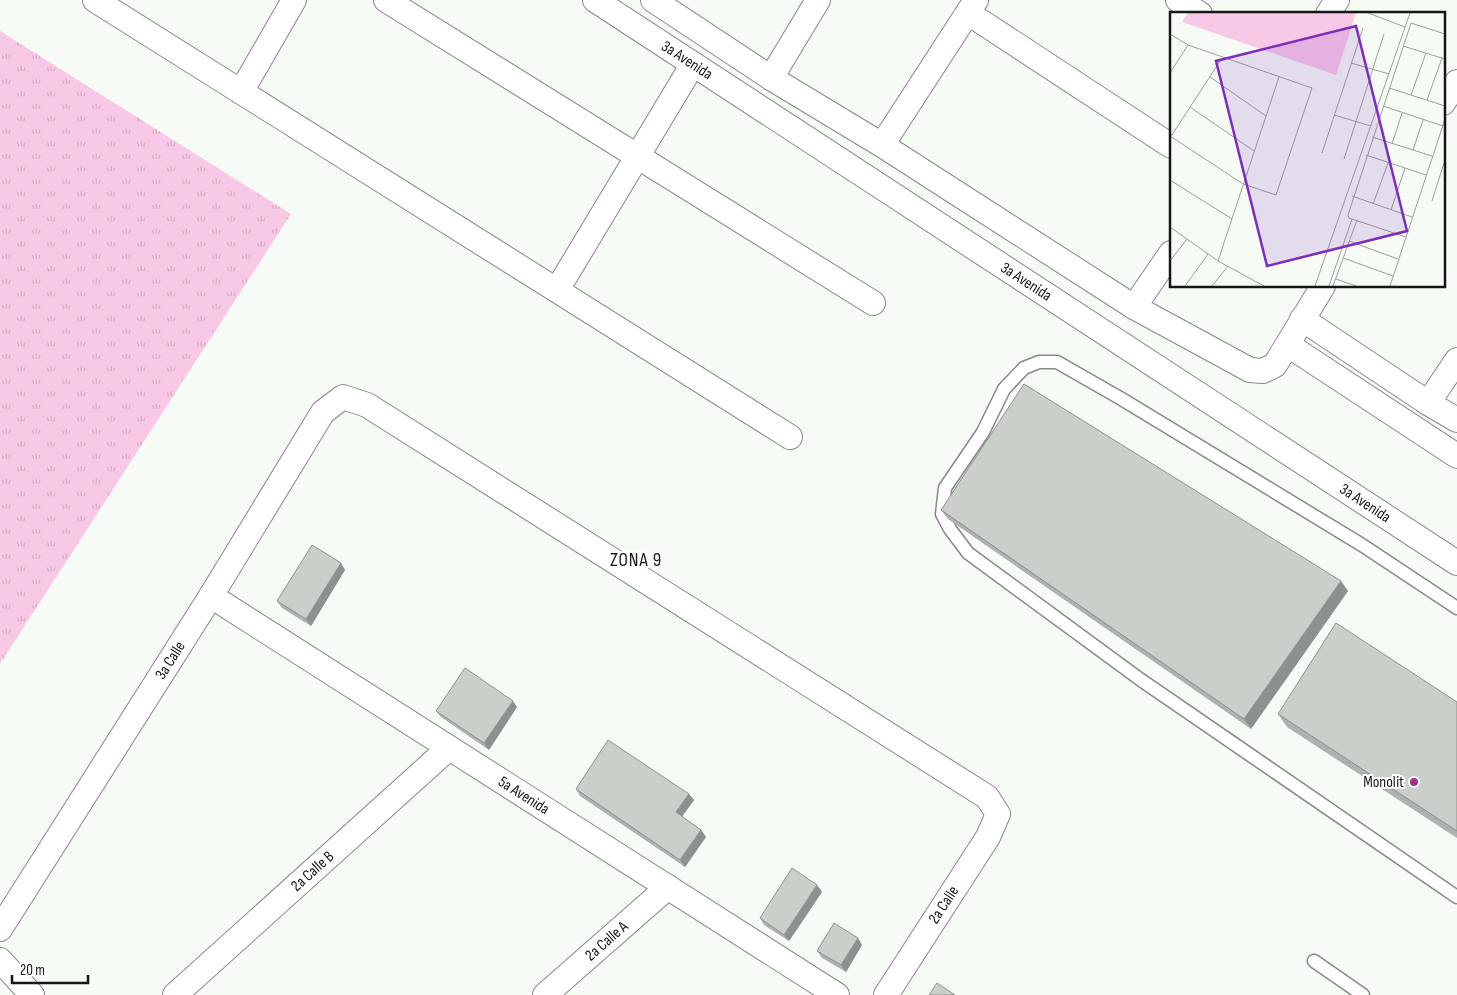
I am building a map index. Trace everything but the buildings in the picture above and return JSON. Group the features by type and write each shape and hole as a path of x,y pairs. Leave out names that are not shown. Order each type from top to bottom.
{"street":[{"path":"94,0 790,436"},
{"path":"241,92 294,0"},
{"path":"386,0 873,303"},
{"name":"3a Avenida","path":"595,0 1457,563"},
{"path":"653,0 771,78 882,144 1134,307 1250,370 1263,371 1275,365 1322,288"},
{"path":"771,78 818,0"},
{"path":"1178,0 1197,12"},
{"path":"1329,12 1337,0"},
{"path":"882,144 972,7 1170,145"},
{"path":"557,290 693,64"},
{"path":"1444,102 1457,82"},
{"path":"1134,307 1170,254"},
{"path":"1302,319 1428,403 1457,420"},
{"path":"1288,345 1457,456"},
{"path":"1428,403 1457,360"},
{"name":"3a Calle","path":"0,929 211,596 322,412 343,397 367,405 979,792 987,798 998,814"},
{"name":"5a Avenida","path":"211,596 837,995"},
{"name":"2a Calle B","path":"175,995 449,748"},
{"name":"2a Calle","path":"886,995 988,837 998,814"},
{"name":"2a Calle A","path":"545,995 668,887"},
{"path":"0,960 32,995"}],"lane":[{"path":"1457,608 1362,545 1120,398 1056,362 1039,362 1024,368 1004,389 983,432 945,488 942,514 950,529 968,553 1141,680 1457,897"},
{"path":"1314,961 1363,995"}],"green space":[{"path":"0,31 291,214 0,664"}],"place":[{"name":"Monolit","path":"1414,782"}],"district":[{"name":"ZONA 9","path":"636,560"}]}
